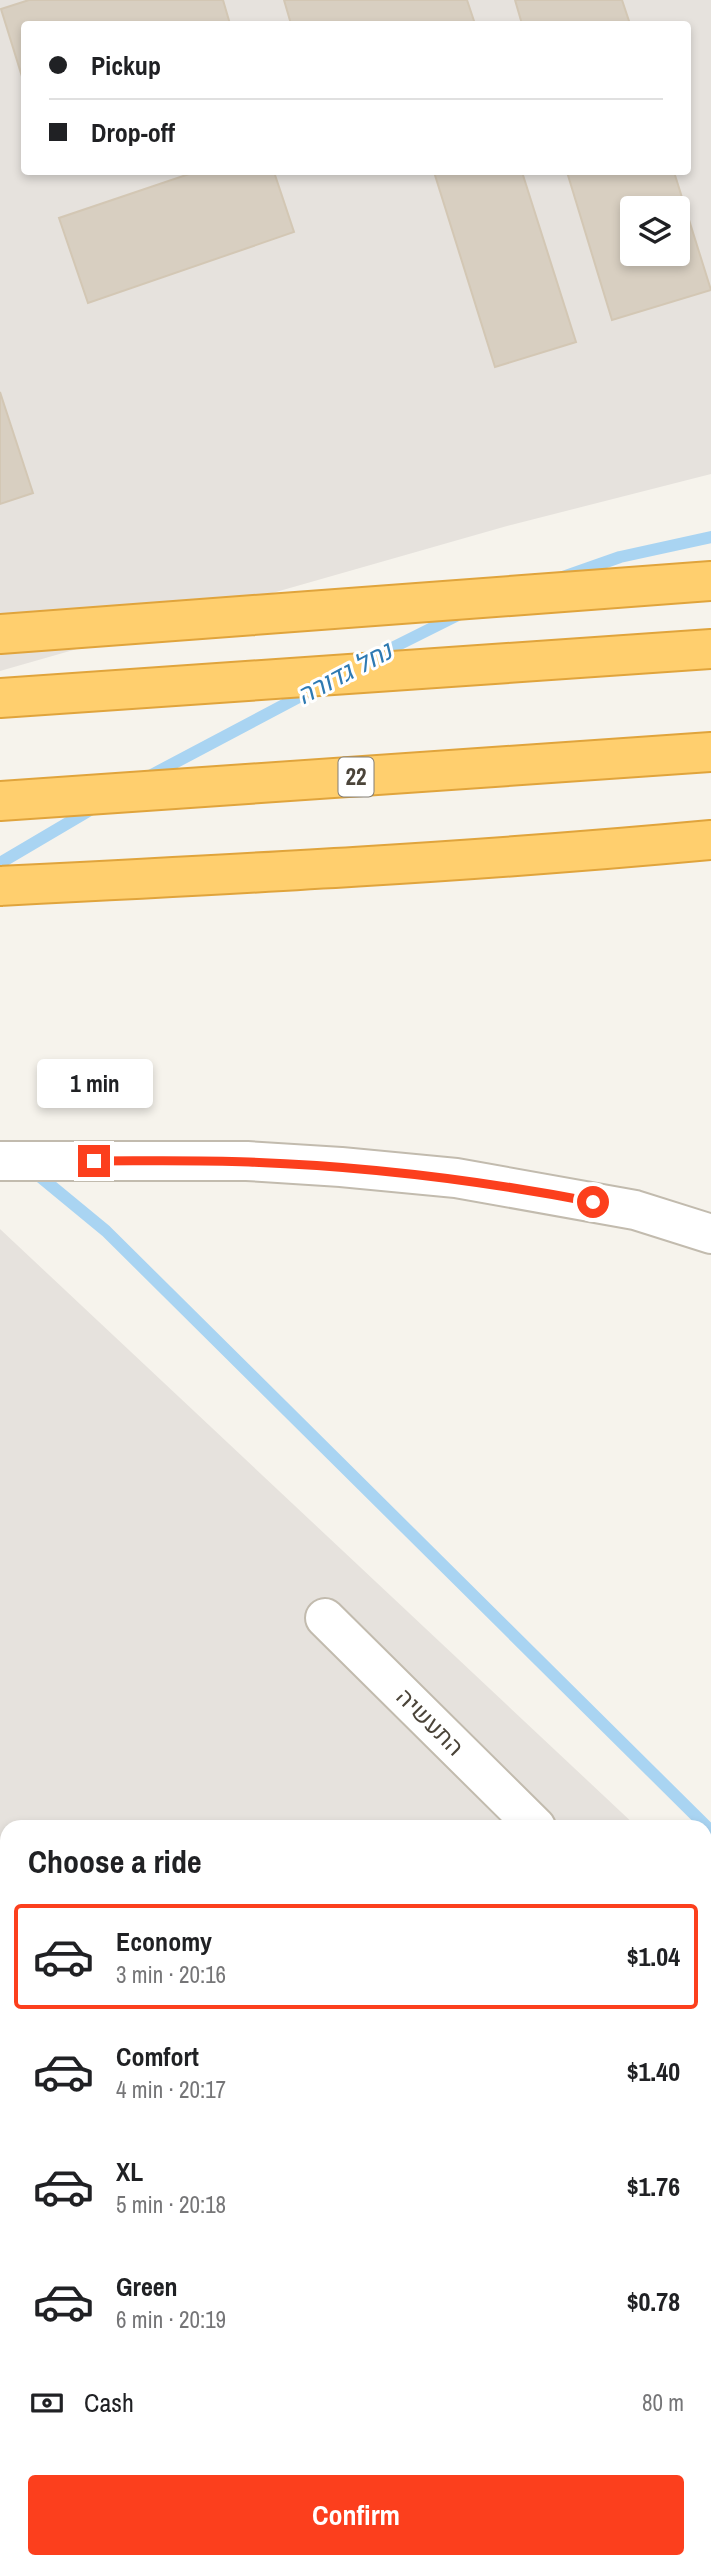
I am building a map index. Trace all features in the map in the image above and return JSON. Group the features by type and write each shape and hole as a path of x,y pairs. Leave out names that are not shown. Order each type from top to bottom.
{"highway":[{"path":"0,634 711,581"},
{"path":"0,698 711,649"},
{"name":"22","path":"0,801 711,752"},
{"path":"0,886 572,853 711,840"}],"street":[{"path":"0,1161 247,1161 456,1178 635,1210 711,1234"},
{"name":"התעשיה","path":"325,1618 529,1820"}],"shaded area":[{"path":"0,0 711,0 711,474 507,526 0,671"},
{"path":"0,1229 630,1820 0,1820"}],"building":[{"path":"29,0 223,0 229,21 21,21 21,73 1,9"},
{"path":"284,0 467,0 474,21 290,21"},
{"path":"515,0 622,0 629,21 521,21"},
{"path":"186,175 275,175 294,232 88,303 59,218"},
{"path":"435,175 523,175 576,342 495,367"},
{"path":"568,175 675,175 682,196 620,196 620,266 690,266 690,223 711,290 612,320"},
{"path":"0,392 33,493 0,504"}],"waterway":[{"name":"נחל גדורה","path":"563,577 620,557 711,537"},
{"name":"נחל גדורה","path":"370,659 460,614"},
{"name":"נחל גדורה","path":"144,779 314,689"},
{"name":"נחל גדורה","path":"0,863 95,807"},
{"path":"32,1170 106,1231 700,1820"}],"route":[{"path":"94,1161 247,1161 341,1167 456,1178 593,1202"}]}
